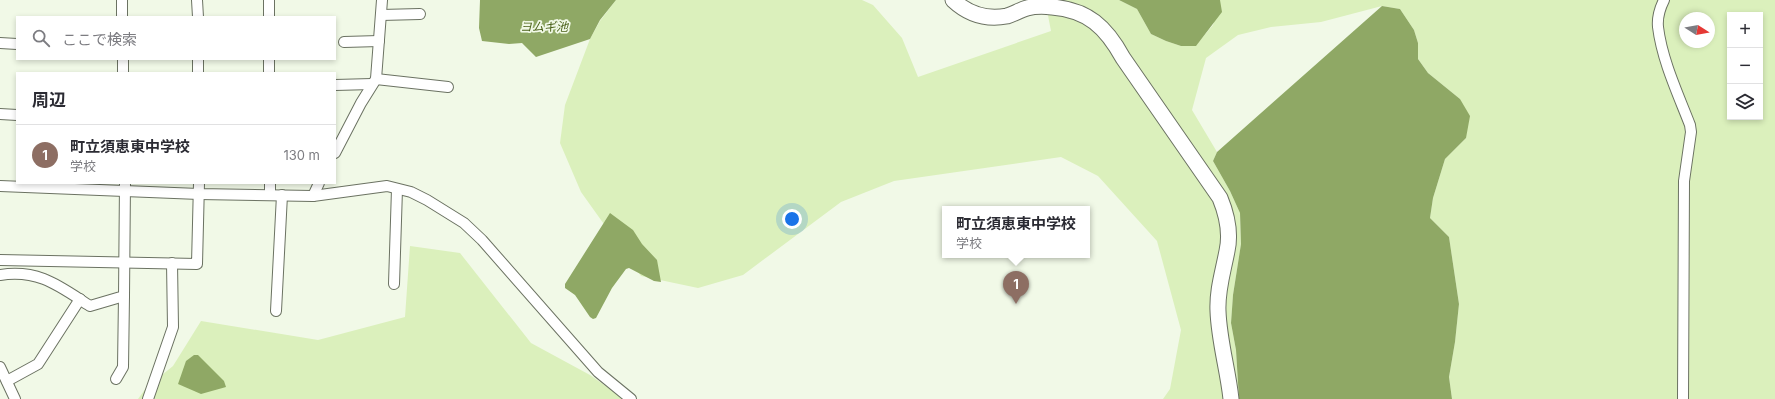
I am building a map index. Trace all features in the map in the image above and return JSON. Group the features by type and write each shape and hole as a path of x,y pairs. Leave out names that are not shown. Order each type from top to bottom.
{"street":[{"path":"122,0 122,16"},
{"path":"198,0 198,16"},
{"path":"269,0 269,16"},
{"path":"336,151 374,82 382,0"},
{"path":"953,0 971,14 984,17 1008,16 1028,8 1043,6 1074,10 1099,26 1112,38 1123,58 1220,198 1227,216 1227,251 1218,291 1218,311 1231,399"},
{"path":"1664,0 1660,9 1658,26 1664,54 1690,125 1684,181 1683,399"},
{"path":"381,14 420,14"},
{"path":"344,42 379,41"},
{"path":"0,43 16,44"},
{"path":"123,60 123,72"},
{"path":"198,60 198,72"},
{"path":"269,60 269,72"},
{"path":"336,85 374,82 448,87"},
{"path":"0,114 16,115"},
{"path":"0,260 197,264 199,184"},
{"path":"270,184 270,195"},
{"path":"313,196 319,184"},
{"path":"0,186 125,186 199,194 313,196 387,186 411,192 464,223 482,240 598,372 631,399"},
{"path":"116,379 123,367 125,186"},
{"path":"394,284 397,189"},
{"path":"276,311 282,195"},
{"path":"148,399 173,327 172,263"},
{"path":"0,275 15,273 48,279 90,306 124,296"},
{"path":"7,381 38,364 80,299"},
{"path":"0,367 16,399"}],"shaded area":[{"path":"616,0 862,0 873,5 902,38 918,77 1051,31 1045,0 1119,0 1137,9 1151,34 1181,46 1196,45 1213,25 1220,0 1775,0 1775,399 1452,399 1449,377 1459,304 1449,237 1430,218 1433,198 1445,159 1466,138 1460,99 1428,73 1418,59 1418,43 1414,30 1400,9 1382,6 1321,22 1271,27 1238,35 1206,58 1192,110 1217,152 1213,161 1230,191 1240,213 1241,244 1233,295 1231,323 1236,350 1239,399 1163,399 1170,389 1181,330 1157,241 1098,176 1061,157 894,181 841,202 743,275 698,288 641,276 581,192 560,143 565,105 590,39 600,21"},
{"path":"410,246 460,253 531,343 590,375 624,399 138,399 146,388 173,366 201,321 318,340 405,317"}],"water":[{"name":"ヨムギ池","path":"480,0 616,0 600,20 590,39 536,57 522,43 509,44 482,41 479,28"},
{"path":"1119,0 1220,0 1222,12 1196,46 1181,46 1151,34 1137,9"},
{"path":"1382,6 1400,9 1414,30 1418,43 1418,59 1428,73 1460,99 1470,116 1466,138 1445,159 1433,198 1430,218 1449,237 1459,304 1449,377 1452,399 1239,399 1236,350 1231,323 1233,295 1241,244 1240,213 1230,191 1213,161 1217,152"},
{"path":"610,213 633,230 642,244 657,260 661,282 654,281 629,268 626,269 612,288 596,318 593,319 575,295 565,288 565,284"},
{"path":"194,355 198,355 224,381 226,387 201,394 178,384 186,361"}],"place":[{"name":"町立須恵東中学校","path":"1016,304"}]}
